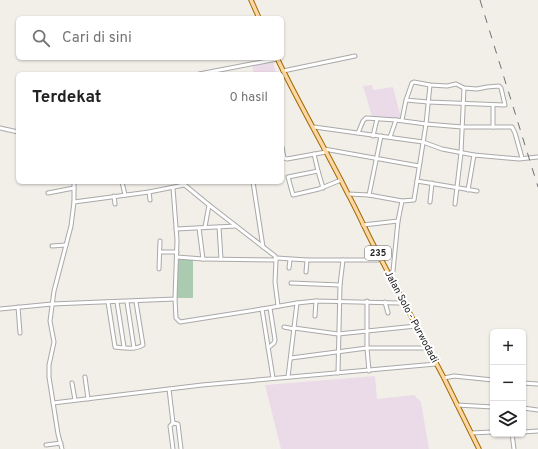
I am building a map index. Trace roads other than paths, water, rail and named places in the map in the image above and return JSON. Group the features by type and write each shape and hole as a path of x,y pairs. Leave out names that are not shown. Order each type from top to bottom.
{"main road":[{"path":"250,0 258,16"},
{"name":"Jalan Solo - Purwodadi","path":"278,60 283,71"},
{"name":"Jalan Solo - Purwodadi","path":"284,73 314,127 363,225 444,378 479,449"}],"street":[{"path":"283,71 355,56"},
{"path":"209,72 267,60"},
{"path":"402,120 406,100 413,82 447,86 456,84 464,88 477,89 486,87 500,87 505,105 406,100"},
{"path":"348,194 414,200 426,124 430,85"},
{"path":"455,204 461,154 464,88"},
{"path":"493,105 493,127"},
{"path":"358,133 364,119 402,120 462,127 513,127 522,158"},
{"path":"373,136 377,119"},
{"path":"390,137 396,120"},
{"path":"314,127 423,142 461,154 474,156 522,158 538,157"},
{"path":"0,128 16,132"},
{"path":"369,195 381,136"},
{"path":"284,158 287,159 314,154 325,150 419,166"},
{"path":"314,154 323,188"},
{"path":"468,190 474,156"},
{"path":"318,171 289,176 292,192 295,196 323,188 341,180"},
{"path":"417,181 477,191"},
{"path":"430,202 432,183"},
{"path":"62,449 53,403 49,372 54,342 50,321 52,304 71,226 74,202 74,184"},
{"path":"122,184 125,195"},
{"path":"74,202 173,188 181,184"},
{"path":"184,184 276,259 278,306"},
{"path":"253,184 263,247"},
{"path":"48,193 74,188"},
{"path":"173,188 177,252 175,299 176,318 180,322 316,301 404,301"},
{"path":"149,192 150,200"},
{"path":"114,196 115,204"},
{"path":"389,275 393,271 398,221 402,200"},
{"path":"205,227 209,205"},
{"path":"363,225 398,221"},
{"path":"176,229 236,226"},
{"path":"219,227 221,259"},
{"path":"200,228 203,259"},
{"path":"159,269 160,241"},
{"path":"52,246 66,245"},
{"path":"160,252 177,252"},
{"path":"177,257 203,259 290,260 381,259"},
{"path":"290,260 290,268"},
{"path":"306,272 307,260"},
{"path":"338,373 340,285 343,260"},
{"path":"290,284 340,285"},
{"path":"0,309 52,304 136,302 154,299 175,299"},
{"path":"315,316 316,301"},
{"path":"367,301 367,348 369,371"},
{"path":"108,302 115,348 134,348 143,345 136,302"},
{"path":"117,302 124,347"},
{"path":"127,302 134,348"},
{"path":"385,302 388,313"},
{"path":"288,377 297,303"},
{"path":"18,307 20,333"},
{"path":"268,348 275,342 270,308"},
{"path":"262,309 273,378"},
{"path":"264,324 272,323"},
{"path":"130,326 140,324"},
{"path":"284,327 338,334 416,326"},
{"path":"112,329 121,328"},
{"path":"291,358 367,348 428,348"},
{"path":"53,403 273,378 369,371 436,364"},
{"path":"444,378 454,376 490,380"},
{"path":"85,377 88,398"},
{"path":"72,383 75,400"},
{"path":"526,383 538,384"},
{"path":"169,389 173,423 170,426 173,448 180,447 178,424 173,423"},
{"path":"457,405 490,407"},
{"path":"526,408 538,410"},
{"path":"526,432 538,431"},
{"path":"471,433 490,432"},
{"path":"512,437 514,449"},
{"path":"46,445 61,443"}],"railway":[{"path":"480,0 538,187"}]}
